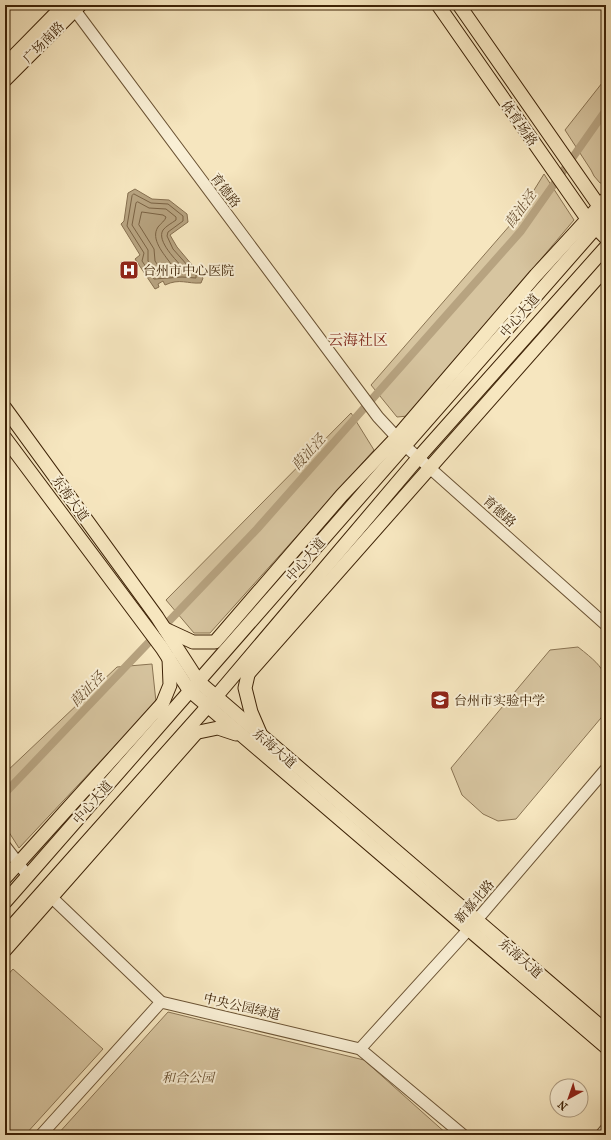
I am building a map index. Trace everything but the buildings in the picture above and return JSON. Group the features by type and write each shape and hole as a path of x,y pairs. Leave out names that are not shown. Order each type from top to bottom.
{"main road":[{"name":"体育场路","path":"438,5 591,224 606,238"},
{"path":"459,5 578,176 604,207"},
{"name":"广场南路","path":"5,65 73,6"},
{"name":"广场南路","path":"5,80 73,6"},
{"name":"中心大道","path":"5,902 306,558 401,441 494,343 604,207"},
{"path":"164,629 193,642 215,642 342,495 401,441 498,317 536,275 591,224"},
{"name":"中心大道","path":"5,934 47,894 265,638 312,592 419,456 606,247"},
{"path":"248,674 312,592 430,466 606,268"},
{"path":"494,343 498,317"},
{"path":"520,364 522,341"},
{"name":"东海大道","path":"5,408 157,617 194,686"},
{"name":"东海大道","path":"5,438 166,653 194,686 472,925 606,1047"},
{"path":"266,584 306,558"},
{"path":"180,736 218,728 256,739 245,688 250,667 265,638"},
{"path":"150,736 170,685 166,653"},
{"path":"5,878 161,705"},
{"path":"5,950 47,894 197,732"},
{"name":"东海大道","path":"472,925 606,1031"}],"street":[{"name":"育德路","path":"73,6 378,417 401,441 606,625"},
{"name":"新嘉北路","path":"360,1049 472,925 606,769"},
{"path":"5,846 28,876"},
{"path":"41,1135 161,1002 47,894"},
{"name":"中央公园绿道","path":"161,1002 360,1049 463,1135"},
{"path":"601,1135 606,1130"}],"green space":[{"path":"606,78 606,183 600,183 565,130"},
{"path":"544,174 574,220 408,416 397,417 371,385 518,216"},
{"path":"351,413 374,450 210,633 194,633 166,600"},
{"path":"578,647 596,662 604,674 606,681 606,712 516,819 498,821 483,814 462,795 451,768 550,650"},
{"path":"152,664 156,702 19,848 5,826 5,773 117,667"},
{"path":"13,969 103,1049 25,1135 10,1135 5,1130 5,978"},
{"name":"和合公园","path":"168,1012 364,1060 448,1135 57,1135"}],"water":[{"path":"135,189 152,199 169,200 187,214 188,222 170,235 177,247 203,278 201,283 175,282 165,285 163,281 158,284 159,287 155,289 135,259 140,255 121,224 124,221 128,193"}],"waterway":[{"name":"葭沚泾","path":"5,793 257,529 521,231 606,110"}],"place":[{"name":"台州市中心医院","path":"129,270"},
{"name":"台州市实验中学","path":"440,700"}],"district":[{"name":"云海社区","path":"358,340"}]}
